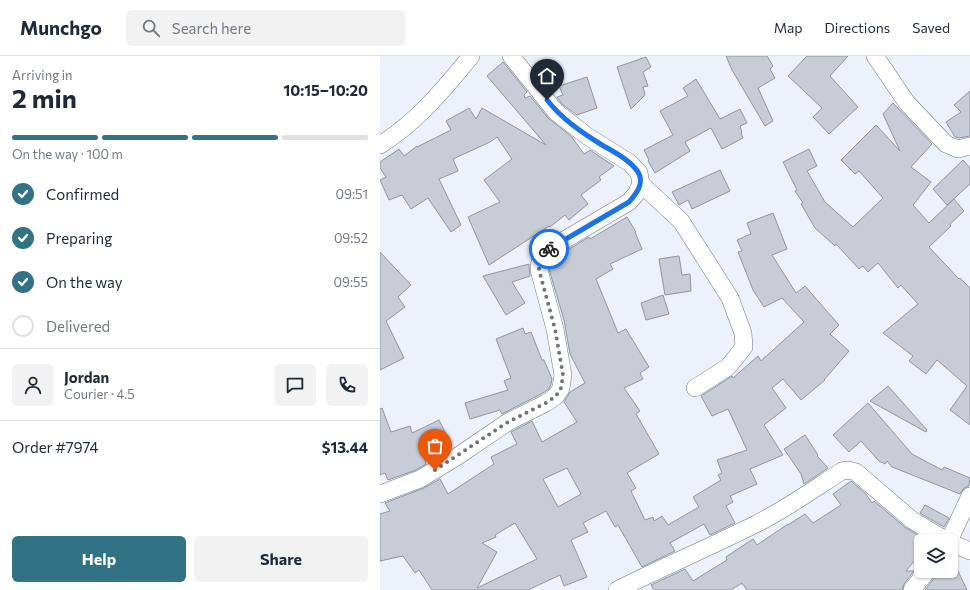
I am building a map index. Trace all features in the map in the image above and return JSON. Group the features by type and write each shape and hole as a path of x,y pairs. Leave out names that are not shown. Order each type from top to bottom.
{"street":[{"path":"380,145 412,122 472,56"},
{"path":"380,494 420,479 458,456 508,422 546,403 556,396 561,388 563,375 555,329 539,270 539,262 542,255 549,249 629,202 636,194 641,184 639,173 630,163 587,136 556,112 511,56"},
{"path":"875,56 907,103 946,144 958,149 970,146"},
{"path":"641,184 681,221 730,298 743,332 744,347 728,367 695,388"},
{"path":"617,590 671,563 756,524 793,503 842,471 848,470 856,472 912,520 936,534"},
{"path":"951,534 970,496"},
{"path":"958,546 970,551"},
{"path":"912,590 921,578"}],"building":[{"path":"726,56 767,56 773,66 770,69 775,78 758,88 773,121 765,126 732,70"},
{"path":"807,56 848,56 830,76 858,107 829,134 813,117 822,108 788,76"},
{"path":"646,57 651,67 643,72 648,86 643,87 645,95 631,109 617,67"},
{"path":"503,62 527,92 524,95 525,98 530,96 548,118 571,136 584,154 590,150 614,166 599,177 601,180 581,195 588,204 569,220 565,215 550,227 549,226 489,265 468,217 500,202 484,180 512,159 497,137 490,142 453,159 458,171 439,179 461,225 451,232 428,198 411,209 402,195 389,200 380,180 386,177 380,168 380,162 399,149 404,156 417,146 451,130 446,121 469,108 476,119 482,108 546,145 487,76"},
{"path":"587,77 597,108 577,115 563,105 557,97 563,95 559,86"},
{"path":"696,79 720,119 740,109 747,123 740,126 743,138 722,149 711,128 685,142 690,151 655,173 644,150 673,135 660,111 688,96 683,88"},
{"path":"970,91 970,136 959,138 955,137 946,122 961,112 954,105"},
{"path":"893,103 932,144 911,167 931,182 913,205 929,223 954,199 964,211 929,247 959,279 960,278 970,288 970,425 950,410 967,386 937,360 926,374 909,361 913,356 883,333 918,304 901,285 898,288 878,263 868,272 863,266 859,269 836,244 835,246 815,228 801,204 803,203 795,191 797,190 783,162 809,149 817,166 807,171 825,202 853,227 883,198 859,171 855,174 841,160 876,125 900,151 883,114"},
{"path":"963,160 970,168 970,184 947,205 933,189"},
{"path":"720,170 730,191 692,209 688,200 679,205 672,192"},
{"path":"773,213 787,249 772,255 796,293 805,286 839,325 830,334 849,351 825,380 801,400 783,379 772,388 786,408 764,425 783,455 750,469 757,484 730,496 733,502 726,506 735,523 710,535 704,524 670,543 675,551 642,567 618,525 615,527 606,511 583,523 588,532 571,540 587,577 564,586 560,575 528,590 432,590 419,570 415,573 403,556 380,561 380,514 390,511 385,503 424,488 440,479 448,494 494,464 491,457 517,444 511,432 532,421 542,442 577,422 564,402 570,392 585,383 570,354 564,320 549,266 554,258 563,256 561,254 627,217 636,232 642,249 610,264 613,269 596,279 618,333 626,329 649,367 640,373 643,379 624,388 640,411 636,414 659,454 627,473 636,488 631,491 645,520 653,517 654,521 662,516 668,525 699,507 693,497 721,480 718,475 722,473 717,460 747,450 728,409 712,416 701,396 732,376 733,378 758,356 761,361 804,322 782,298 764,307 753,290 738,252 742,251 737,240 751,234 747,223","holes":["567,468 581,494 558,507 543,479","515,523 537,559 477,588 497,552 482,543 496,537 495,535"]},
{"path":"380,252 411,285 398,297 405,307 386,321 404,358 380,370"},
{"path":"679,256 682,275 690,274 691,291 665,295 659,259"},
{"path":"529,264 530,276 512,282 525,303 506,315 483,276"},
{"path":"663,295 669,314 646,320 641,303"},
{"path":"523,328 525,334 531,332 542,360 544,360 552,379 549,389 502,414 500,410 470,419 465,403 508,390 504,381 511,378 496,339"},
{"path":"888,386 927,430 926,432 870,401"},
{"path":"868,403 912,454 942,470 944,467 970,478 969,486 964,488 960,494 892,467 887,461 885,464 879,461 861,441 849,452 833,435"},
{"path":"382,408 391,432 410,426 412,433 439,420 447,436 421,448 426,464 416,470 388,480 385,473 380,475 380,409"},
{"path":"805,435 818,455 817,456 828,468 804,484 801,474 784,449"},
{"path":"851,481 865,493 872,503 874,501 906,528 916,534 914,534 914,561 906,571 914,571 904,584 902,590 747,590 742,583 731,590 654,590 651,585 685,569 693,581 727,560 726,557 753,539 757,545 805,514 813,523 841,505 833,494"},
{"path":"925,505 949,518 944,527 920,513"},
{"path":"958,571 967,590 925,590 934,578 958,578"}],"way so far":[{"path":"435,470 508,422 546,403 556,396 561,388 563,375 555,329 539,270 539,262 542,255 549,249"}],"route":[{"path":"547,100 556,112 567,122 630,163 639,173 641,184 636,194 629,202 549,249"}]}
